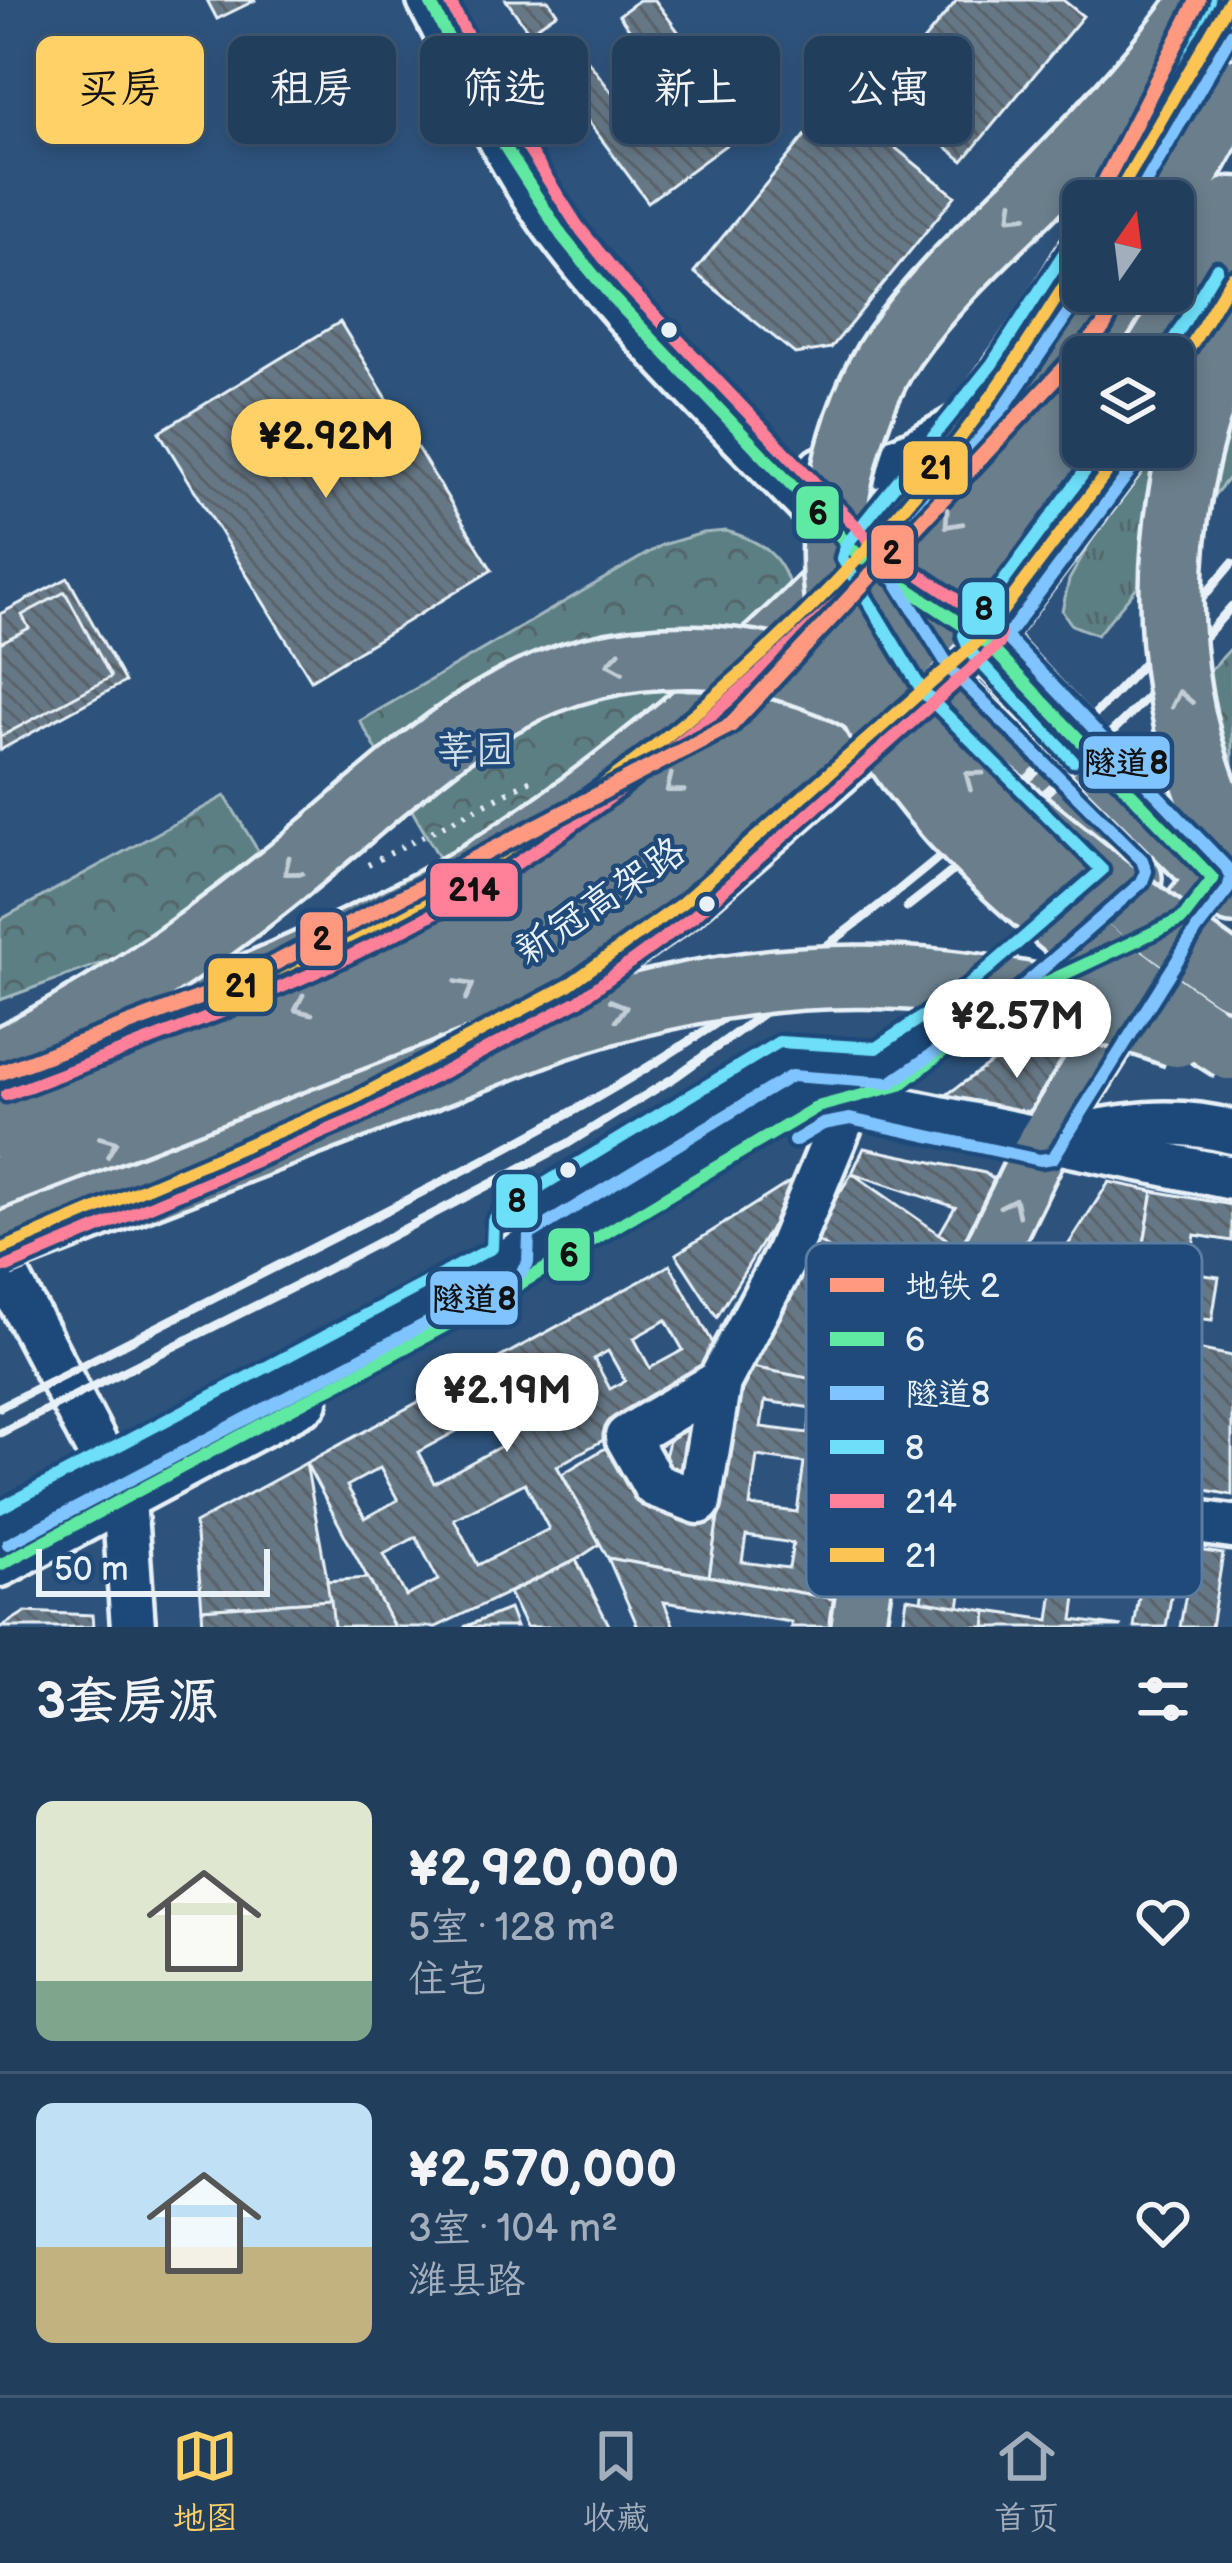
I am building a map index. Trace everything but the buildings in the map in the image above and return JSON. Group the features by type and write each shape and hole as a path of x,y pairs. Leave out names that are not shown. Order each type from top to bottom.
{"highway":[{"path":"1204,0 1128,97 952,276 892,349 865,397 843,470 834,569 838,617 860,690 897,757 933,805 979,853 1082,943 1232,1050"},
{"path":"1183,180 1232,89"},
{"path":"1156,336 1232,208"},
{"name":"新冠高架路","path":"0,1127 230,1038 360,979 517,894 672,787 772,702 916,560 1023,432 1105,312"},
{"path":"1227,868 1175,669 1171,602 1174,530 1184,465 1207,390 1232,331"},
{"name":"新冠高架路","path":"0,1187 251,1089 374,1035 488,976 594,912 714,825 861,698 967,589 1065,468"},
{"path":"0,1060 93,1010 244,907 427,753 496,705 565,674 664,657 756,663 815,680 867,703 1232,977"},
{"path":"0,1247 553,1030 635,1004 737,983 837,975 958,980 1118,1016 1232,1060"}],"main road":[{"path":"1126,180 1230,0"},
{"path":"1194,341 1232,278"},
{"path":"0,1078 267,976 449,884 558,814 730,678 860,557 980,414 1062,288"},
{"path":"0,1247 352,1100 567,986 682,903 938,681 982,638 1110,468"},
{"path":"860,557 982,638 1160,827 1227,868 1182,919 1140,955 995,1243"},
{"path":"860,557 938,681 1128,872 1232,963"},
{"path":"858,1627 862,1597"}],"street":[{"path":"430,0 498,136 562,236 611,296 860,557"},
{"path":"769,461 835,471 884,466 980,414"},
{"path":"0,1565 116,1484 803,1088 880,1067 979,1000 1128,872 1160,827 1232,800"},
{"path":"1080,912 1140,955"},
{"path":"0,1528 116,1484 486,1304 817,1107 900,1085 1009,1000 1140,955"},
{"path":"509,1259 511,1226 787,1058 880,1067"},
{"path":"803,1088 1232,1178"},
{"path":"719,1382 786,1256 850,1101"},
{"path":"1044,1142 1136,1122 1206,1125 1232,1132"},
{"path":"0,1262 116,1484 133,1627"},
{"path":"1202,1523 1232,1527"}],"path":[{"path":"368,865 545,774"}],"green space":[{"path":"1232,287 1232,474 1097,635 1072,625 1062,611 1069,580 1131,468 1194,468 1194,390"},
{"name":"莘园","path":"726,531 770,553 784,571 792,596 450,876 360,721 662,545"},
{"path":"1232,647 1232,769 1206,811 1127,761"},
{"path":"225,796 263,859 121,956 0,1000 0,920"}],"railway":[{"path":"0,1407 492,1156 626,1081 712,1026 855,925 989,814 1115,693 1232,563"},
{"path":"907,907 1077,764 1232,606"},
{"path":"0,1433 567,1144 675,1077 855,947"}],"metro line":[{"name":"2","path":"1106,180 1198,0"},
{"name":"2","path":"0,1073 233,985 731,725 1103,327 1111,312"}],"transit line":[{"name":"6","path":"0,1565 486,1304 817,1107 900,1085 1009,1000 1182,919 1213,879 982,638 860,557 611,296 562,236 498,136 429,0"},
{"name":"214","path":"7,1267 359,1117 578,1001 694,916 999,644 1000,634 993,624 872,543 625,284 577,225 514,127 449,0"},
{"name":"8","path":"1105,180 1209,0"},
{"name":"21","path":"1126,180 1230,0"},
{"name":"隧道8","path":"1147,180 1232,33"},
{"name":"8","path":"0,1508 492,1248 493,1221 500,1211 779,1042 876,1048 968,986 1102,870 923,692 842,558 846,545 992,364 1062,256"},
{"name":"8","path":"1176,336 1217,268"},
{"name":"21","path":"1194,341 1232,277"},
{"name":"21","path":"0,1078 200,1002 347,938 476,869 630,765 774,643 903,508 994,393 1062,289"},
{"name":"隧道8","path":"8,1544 520,1274 528,1263 529,1235 791,1076 890,1083 991,1014 1142,882 1146,871 1142,860 951,670 882,559 993,423 1069,312"},
{"name":"8","path":"1073,761 969,650 964,635 1087,468"},
{"name":"21","path":"0,1250 352,1100 567,986 682,903 982,638 1110,468"},
{"name":"隧道8","path":"794,1141 823,1124 850,1119 1040,1160 1053,1158 1197,929 1228,889 1231,878 1226,867 1006,637 1133,468"},
{"name":"214","path":"6,1095 293,982 459,899 623,788 725,704 872,570"}]}
